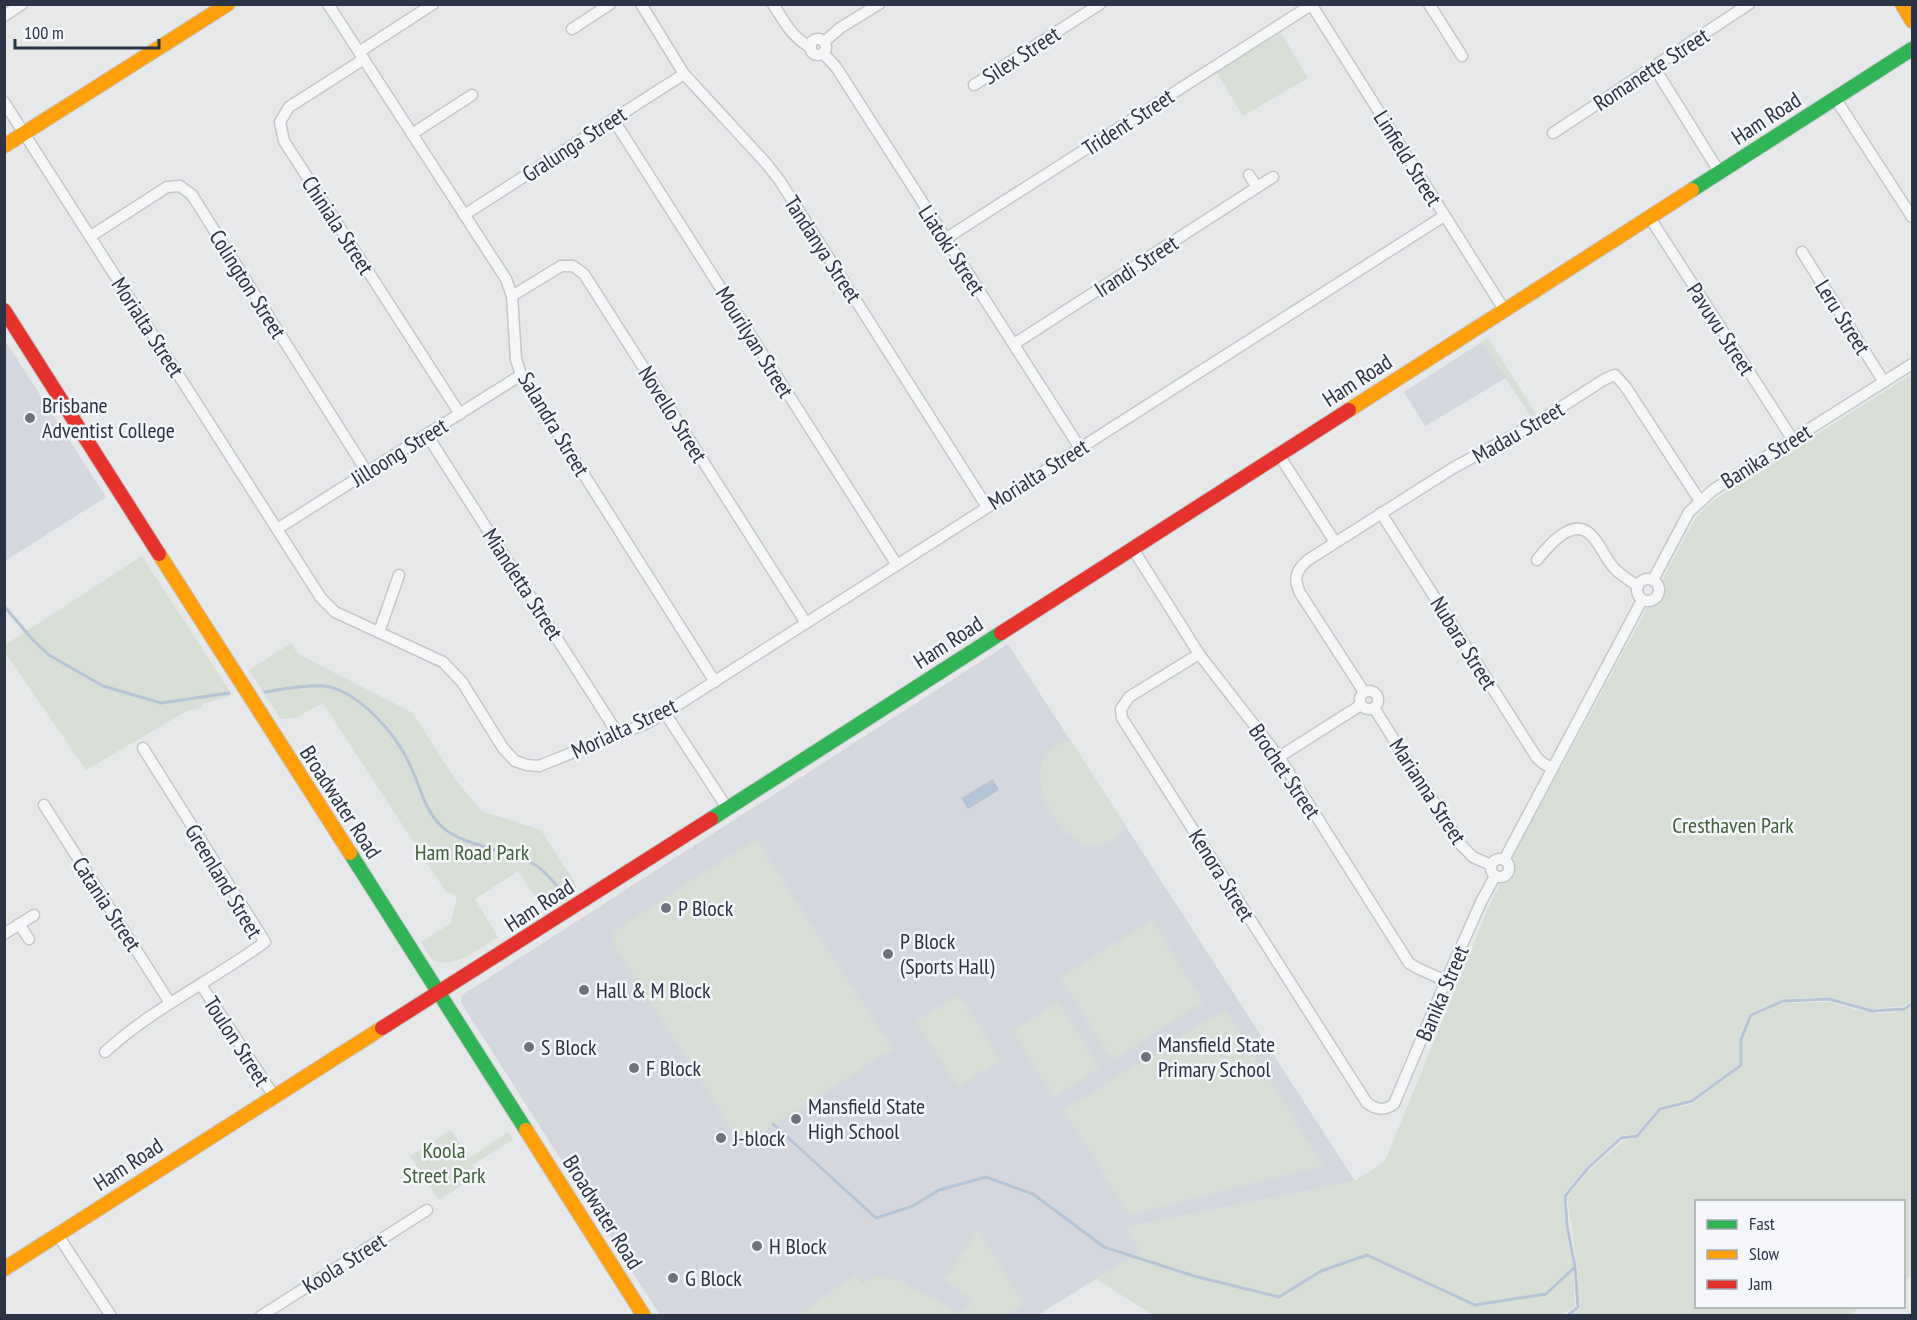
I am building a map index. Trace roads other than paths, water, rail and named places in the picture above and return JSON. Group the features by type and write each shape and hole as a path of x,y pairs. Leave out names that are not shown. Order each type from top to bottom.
{"street":[{"path":"4,16 22,4"},
{"path":"4,146 228,4"},
{"name":"Salandra Street","path":"328,4 506,279 512,296 516,359 521,375 715,682"},
{"name":"Chiniala Street","path":"433,4 289,107 280,122 285,141 460,414"},
{"path":"572,29 610,4"},
{"name":"Tandanya Street","path":"640,4 684,74 780,181 987,507"},
{"path":"773,4 796,37 810,47 814,54 819,55 840,28 879,4"},
{"name":"Silex Street","path":"974,86 1100,4"},
{"path":"1429,4 1462,56"},
{"name":"Romanette Street","path":"1553,133 1749,4"},
{"path":"1902,4 1912,21"},
{"name":"Linfield Street","path":"1311,5 1505,311"},
{"name":"Trident Street","path":"945,239 1311,5"},
{"name":"Liatoki Street","path":"824,48 1080,448"},
{"name":"Ham Road","path":"4,1269 439,993 1912,49"},
{"path":"1654,67 1720,173"},
{"name":"Gralunga Street","path":"464,215 684,74"},
{"path":"412,134 472,95"},
{"path":"1835,98 1912,217"},
{"name":"Morialta Street","path":"4,102 321,598 335,612 443,663 462,682 503,748 515,761 539,766 647,723 665,713 1444,216"},
{"name":"Mourilyan Street","path":"614,119 897,565"},
{"path":"1249,175 1257,188"},
{"name":"Irandi Street","path":"1014,344 1273,177"},
{"name":"Colington Street","path":"91,236 166,187 180,186 192,195 367,472"},
{"name":"Pavuvu Street","path":"1650,218 1793,440"},
{"name":"Leru Street","path":"1802,252 1884,382"},
{"name":"Novello Street","path":"512,296 561,266 573,266 584,274 806,623"},
{"name":"Broadwater Road","path":"4,310 644,1316"},
{"name":"Banika Street","path":"1653,580 1689,512 1713,490 1912,364"},
{"name":"Jilloong Street","path":"278,529 521,375"},
{"name":"Madau Street","path":"1364,692 1300,593 1296,584 1296,573 1299,567 1453,468 1538,422 1605,379 1615,375 1625,386 1700,501"},
{"name":"Miandetta Street","path":"427,435 618,734"},
{"path":"1279,455 1335,542"},
{"name":"Nubara Street","path":"1381,513 1537,758 1553,768"},
{"path":"1537,560 1546,548 1562,536 1576,528 1583,529 1591,534 1616,570 1638,586"},
{"name":"Brochet Street","path":"1133,549 1199,654 1279,757 1409,963 1446,981"},
{"path":"378,632 399,575"},
{"path":"1644,580 1653,580 1658,587 1658,596 1651,601 1642,600 1638,594 1638,586 1644,580"},
{"path":"1504,860 1642,600"},
{"name":"Kenora Street","path":"1199,654 1129,697 1120,710 1122,718 1367,1103 1375,1109 1388,1109"},
{"path":"1371,691 1377,695 1378,702 1374,708 1367,710 1361,705 1360,698 1364,692 1371,691"},
{"path":"1279,757 1361,705"},
{"name":"Marianna Street","path":"1374,708 1461,845 1473,856 1491,865"},
{"path":"665,713 727,808"},
{"name":"Greenland Street","path":"105,1052 170,1003 265,942 143,748"},
{"name":"Catania Street","path":"44,806 170,1003"},
{"path":"1496,860 1504,860 1508,865 1507,872 1502,876 1495,876 1491,871 1491,865 1496,860"},
{"name":"Banika Street","path":"1388,1109 1394,1104 1446,981 1495,876"},
{"path":"4,934 34,915"},
{"path":"19,924 29,939"},
{"name":"Toulon Street","path":"201,985 274,1096"},
{"name":"Koola Street","path":"261,1316 427,1210"},
{"path":"57,1234 111,1316"}],"water":[{"path":"993,779 999,790 968,809 961,798"}],"waterway":[{"path":"4,606 49,655 103,686 161,703 229,693"},
{"path":"265,692 295,687 325,686 338,690 364,705 396,740 410,765 426,805 441,826 450,833 472,843 535,865 563,894"},
{"path":"1567,1316 1578,1307 1565,1196 1588,1168 1621,1138 1637,1136 1660,1109 1692,1101 1741,1065 1741,1039 1751,1015 1783,1001 1829,999 1872,1011 1904,1009 1912,1004"},
{"path":"773,1124 876,1218 913,1206 939,1190 986,1177 1033,1194 1104,1247 1194,1276 1279,1297 1321,1271 1367,1255 1475,1305 1546,1294 1575,1267"}],"place":[{"name":"Brisbane Adventist College","path":"30,418"},
{"name":"P Block","path":"666,908"},
{"name":"P Block (Sports Hall)","path":"888,954"},
{"name":"Hall & M Block","path":"584,990"},
{"name":"S Block","path":"529,1047"},
{"name":"Mansfield State Primary School","path":"1146,1057"},
{"name":"F Block","path":"634,1068"},
{"name":"Mansfield State High School","path":"796,1119"},
{"name":"J-block","path":"721,1138"},
{"name":"H Block","path":"757,1246"},
{"name":"G Block","path":"673,1278"}],"park label":[{"name":"Cresthaven Park","path":"1733,825"},
{"name":"Ham Road Park","path":"472,852"},
{"name":"Koola Street Park","path":"444,1162"}]}
